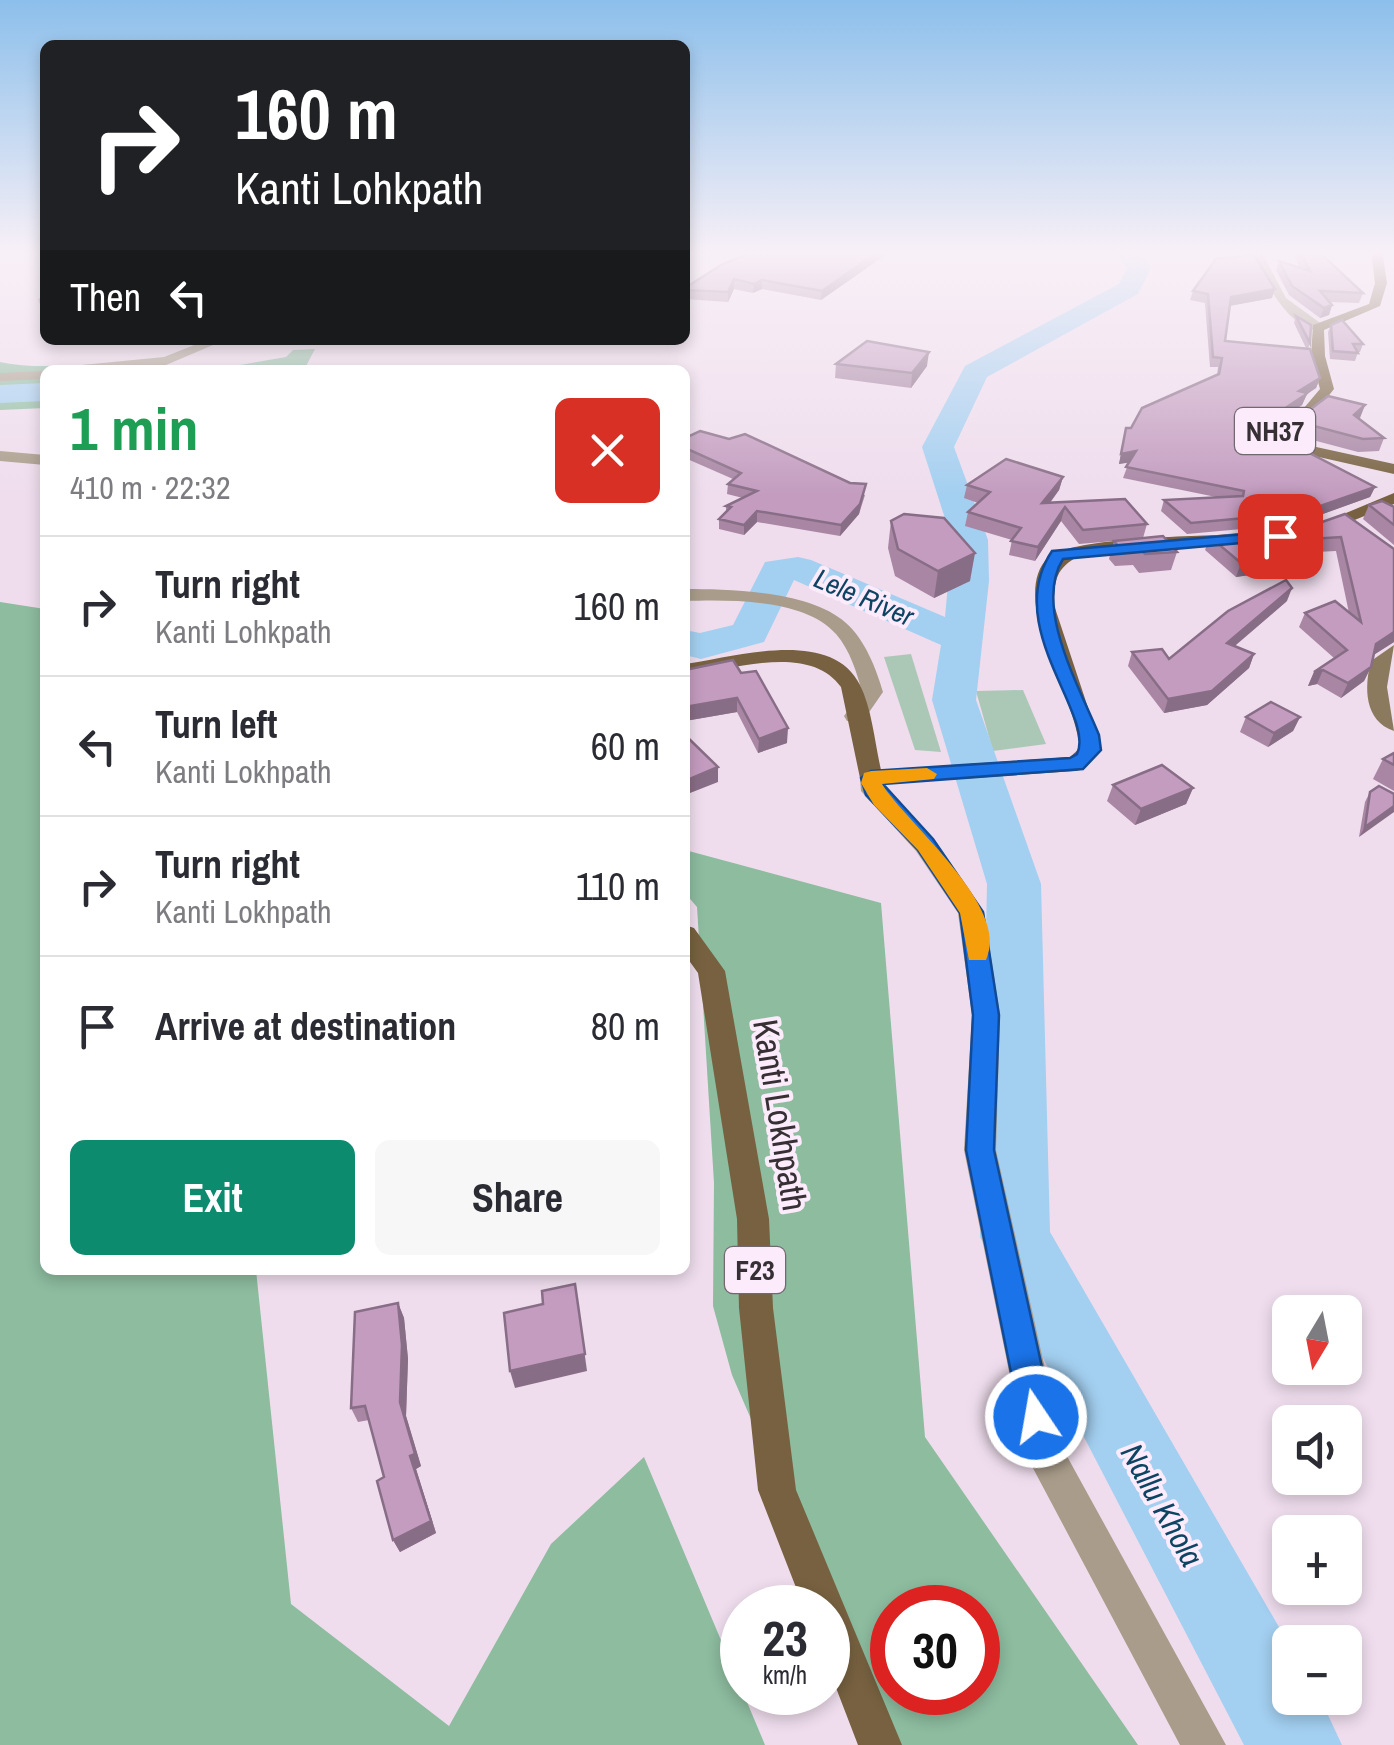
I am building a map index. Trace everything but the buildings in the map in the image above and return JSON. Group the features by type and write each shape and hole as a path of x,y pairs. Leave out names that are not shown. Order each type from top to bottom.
{"main road":[{"name":"NH37","path":"1318,332 1318,356 1327,389 1309,411 1275,432 1276,438 1292,448 1394,469"},
{"path":"1299,533 1353,524 1394,498"},
{"path":"690,669 801,654 839,670 851,687 871,778 1076,764 1091,750 1090,735 1052,644 1044,598 1051,561 1058,554 1074,551 1260,537"},
{"path":"1394,651 1381,661 1375,694 1394,724"},
{"name":"Kanti Lokhpath","path":"690,941 711,971 753,1219 756,1308 777,1490 815,1585"},
{"path":"850,1670 880,1745"}],"street":[{"path":"119,365 166,360 205,345"},
{"path":"0,377 40,375"},
{"path":"0,456 40,460"},
{"path":"690,595 779,604 819,613 840,627 863,661 874,692 856,716"},
{"path":"871,778 874,790 926,844 971,912 986,1015 980,1150 1044,1455 1204,1745"}],"green space":[{"path":"315,349 307,365 239,365 286,357 293,350"},
{"path":"0,362 40,366 40,408 0,410"},
{"path":"0,602 40,608 40,1275 257,1275 291,1604 449,1726 551,1544 644,1457 720,1638 720,1715 752,1715 765,1745 0,1745"},
{"path":"911,654 941,752 915,750 884,657"},
{"path":"1023,690 1046,744 993,751 976,691"},
{"path":"690,851 881,903 925,1437 1138,1745 878,1745 850,1666 850,1585 822,1585 732,1375 713,1306 714,1183 697,907 690,899"}],"waterway":[{"name":"Nallu Khola","path":"1048,332 975,372 938,447 970,540 970,581 954,700 1014,884 1015,1237 1295,1745"},
{"name":"Lele River","path":"0,394 40,392"},
{"name":"Lele River","path":"690,643 701,646 749,633 779,570 798,568 962,639"}],"slow traffic":[{"path":"927,774 871,778 871,783 881,800 926,844 971,912 977,954"}],"route":[{"path":"1036,1417 980,1150 986,1015 971,912 926,844 881,800 871,778 1076,764 1091,750 1084,718 1052,644 1044,598 1051,561 1058,554 1280,536"}]}
